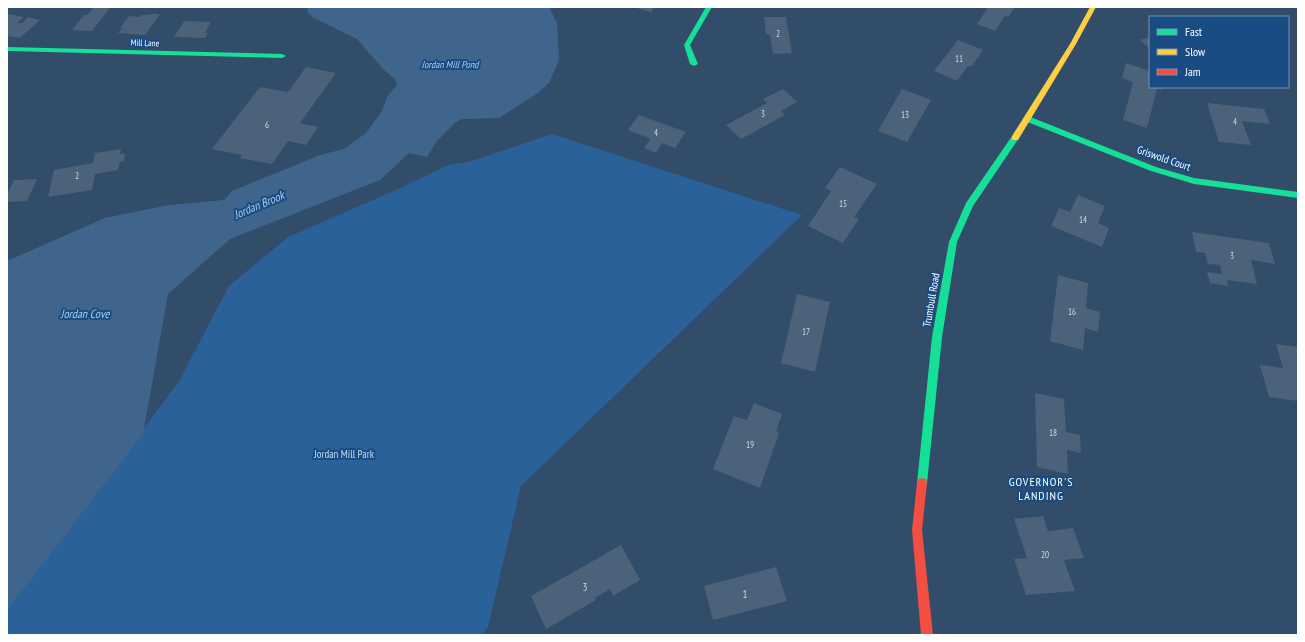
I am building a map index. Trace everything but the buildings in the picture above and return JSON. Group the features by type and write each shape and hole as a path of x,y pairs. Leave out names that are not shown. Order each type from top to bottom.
{"street":[{"path":"694,64 687,45 709,7"},
{"name":"Trumbull Road","path":"926,635 917,530 937,337 953,242 969,205 1028,119 1073,44 1093,7"},
{"name":"Mill Lane","path":"7,49 282,56"},
{"name":"Griswold Court","path":"1028,119 1154,169 1194,181 1298,195"}],"green space":[{"name":"Jordan Mill Park","path":"552,134 802,215 521,486 488,627 482,635 7,635 7,609 178,383 229,286 288,237 396,190 448,165 469,162"}],"water":[{"name":"Jordan Cove","path":"307,7 549,7 557,23 559,60 549,83 538,93 499,118 462,119 455,123 436,142 427,157 409,153 380,180 230,239 168,294 143,434 7,610 7,261 105,218 169,205 224,200 232,191 320,155 344,149 366,133 382,111 387,97 397,85 395,79 384,70 357,39 312,17 308,13"}],"traffic: fast":[{"path":"694,64 687,45 709,7"},
{"path":"7,49 282,56"},
{"path":"1028,119 1154,169 1194,181 1298,195"},
{"path":"922,483 937,337 953,242 969,205 1015,138"}],"traffic: slow":[{"path":"1015,138 1073,44 1093,7"}],"traffic: jam":[{"path":"922,483 917,530 927,635"}],"district":[{"name":"GOVERNOR'S LANDING","path":"1041,489"}],"water label":[{"name":"Jordan Mill Pond","path":"450,64"},
{"name":"Jordan Brook","path":"259,205"}]}
